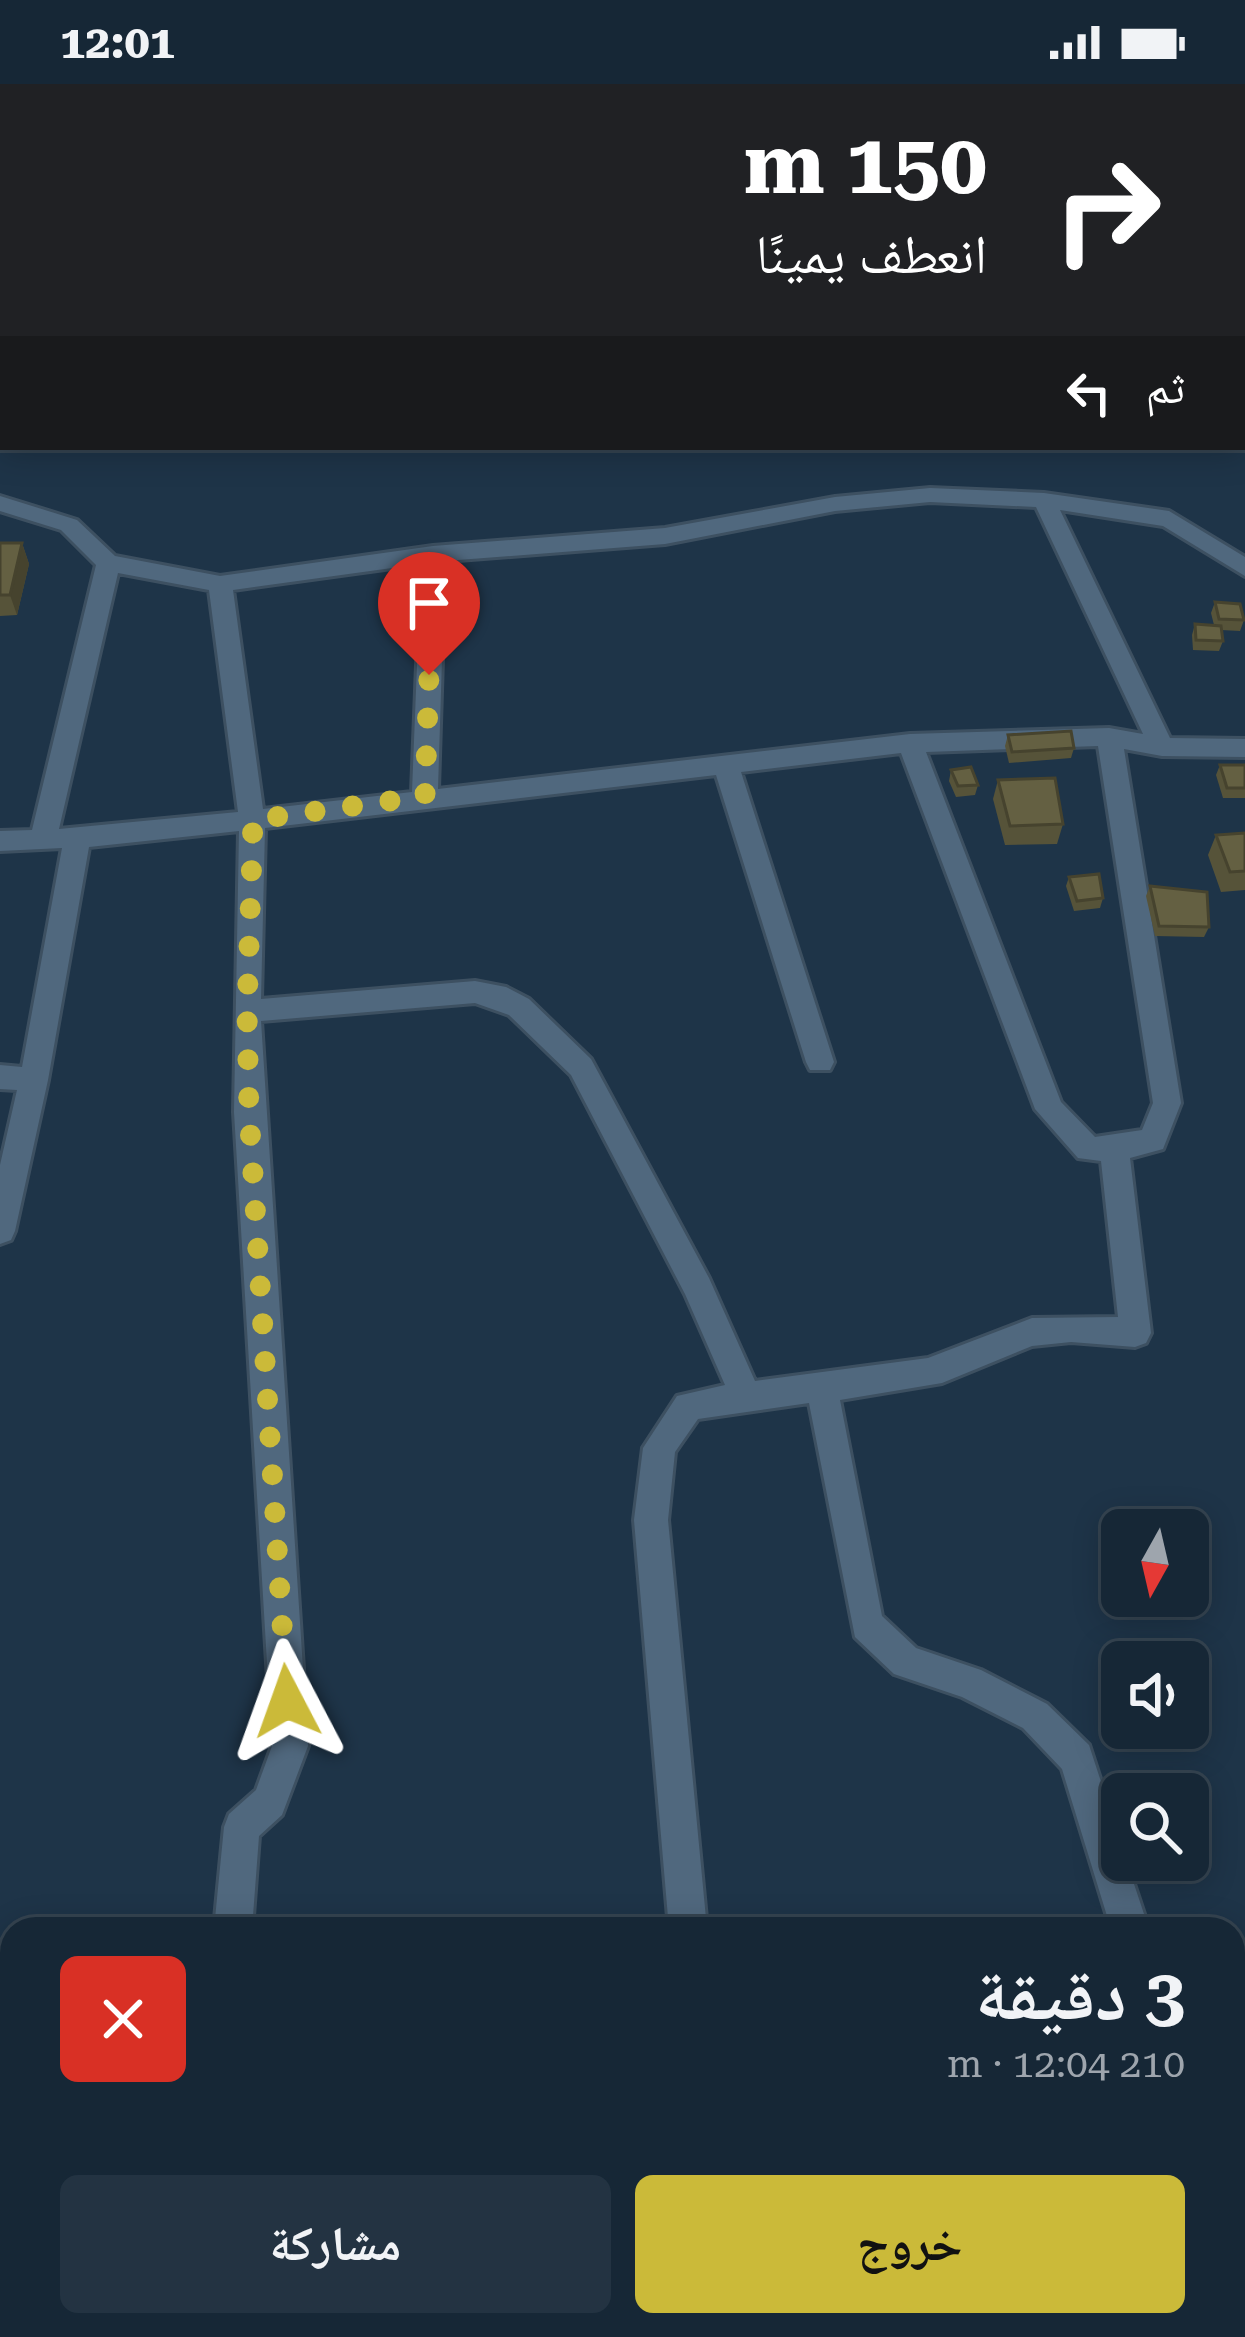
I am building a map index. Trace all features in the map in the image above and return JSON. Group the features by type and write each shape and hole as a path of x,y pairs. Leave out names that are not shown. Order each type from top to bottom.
{"street":[{"path":"0,503 69,525 108,563 220,584 433,554 665,536 835,504 930,495 1044,500 1169,519 1245,568"},
{"path":"1044,500 1162,747"},
{"path":"0,515 33,514"},
{"path":"425,796 433,554"},
{"path":"43,841 108,563"},
{"path":"220,584 253,820 247,1011 290,1747 268,1802 242,1827 233,1917"},
{"path":"910,743 1049,1108 1088,1149 1114,1149 1153,1140 1167,1103 1109,737"},
{"path":"0,841 253,820 425,796 910,743 1109,737 1162,747 1245,748"},
{"path":"727,765 820,1062"},
{"path":"0,1232 34,1080 77,838"},
{"path":"247,1011 475,992 496,995 519,1007 581,1066 698,1288 745,1394"},
{"path":"0,1078 34,1080"},
{"path":"687,1917 651,1520 659,1448 688,1406 745,1394 930,1372 1030,1333 1084,1328 1135,1333 1114,1149"},
{"path":"822,1387 867,1625 906,1662 969,1682 1035,1716 1076,1758 1126,1917"}],"building":[{"path":"0,543 22,543 10,595 0,595"},
{"path":"1215,602 1240,604 1244,620 1219,619"},
{"path":"1195,624 1221,626 1223,641 1196,640"},
{"path":"1071,731 1074,748 1012,752 1008,735"},
{"path":"1220,765 1245,765 1245,788 1227,788"},
{"path":"971,767 978,785 958,786 951,770"},
{"path":"1055,778 1063,824 1010,826 998,780"},
{"path":"1245,833 1245,871 1230,872 1216,835"},
{"path":"1099,874 1103,898 1077,901 1069,877"},
{"path":"1150,886 1207,892 1209,927 1159,926"}],"route":[{"path":"287,1701 249,1112 253,820 425,796 429,675"}]}
